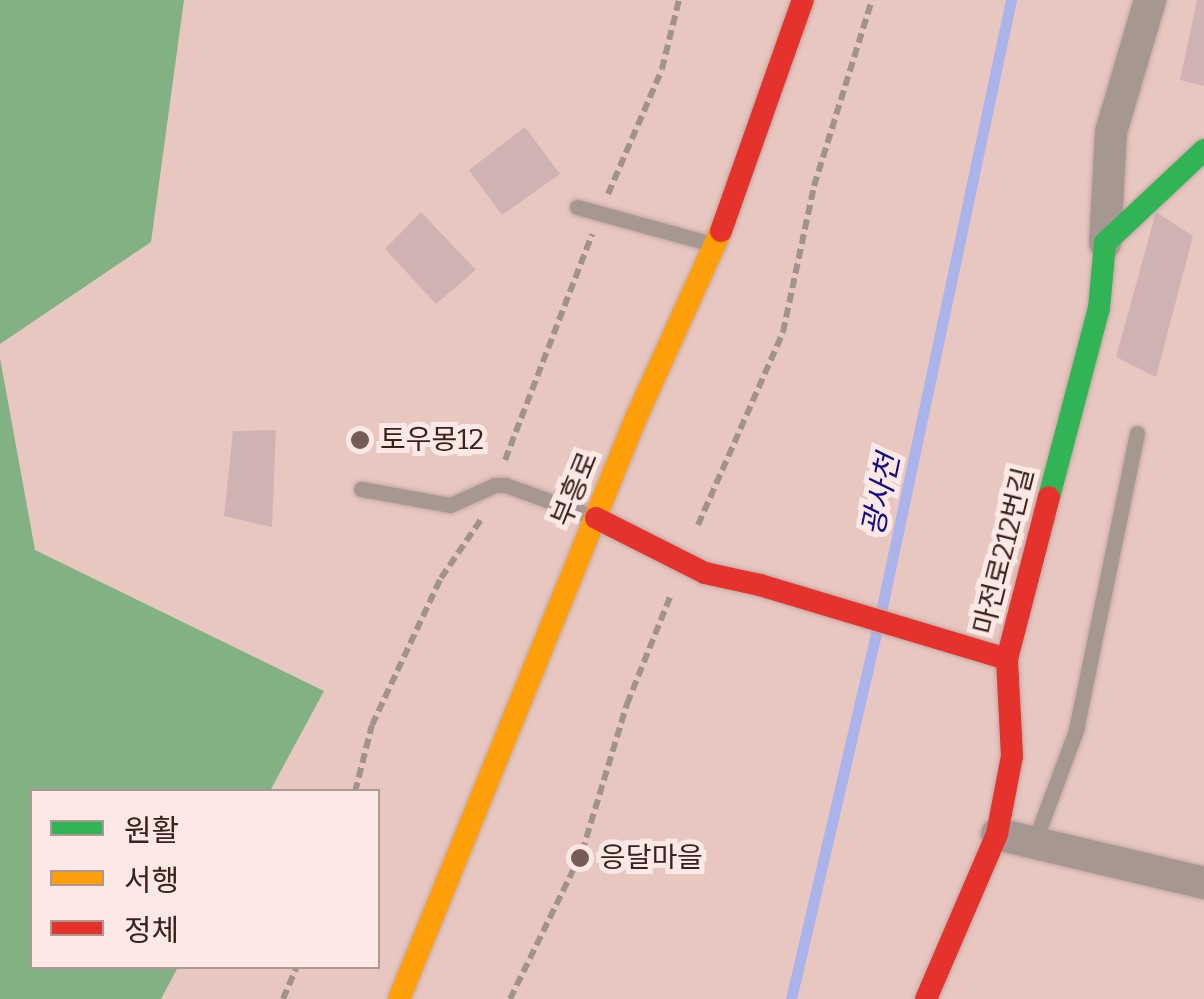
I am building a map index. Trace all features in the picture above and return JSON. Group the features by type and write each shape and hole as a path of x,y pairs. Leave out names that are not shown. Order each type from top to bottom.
{"street":[{"name":"부흥로","path":"399,999 636,418 716,245 803,0"},
{"path":"1104,243 1111,132 1150,0"},
{"path":"1104,243 1204,150"},
{"name":"마전로212번길","path":"926,999 997,834 1012,756 1008,659 1099,308 1104,243"},
{"path":"596,518 705,573 760,585 1008,659"},
{"path":"997,834 1204,883"}],"lane":[{"path":"578,208 716,245"},
{"path":"1034,843 1076,730 1136,433"},
{"path":"361,490 450,505 495,484 596,518"}],"path":[{"path":"356,789 372,725 442,578 484,515 600,214 662,70 679,0"},
{"path":"510,999 582,852 627,704 683,562 783,332 814,186 872,0"},
{"path":"283,999 296,969"}],"green space":[{"path":"0,0 184,0 151,242 0,344"},
{"path":"0,358 35,550 324,691 271,789 30,789 30,969 177,969 161,999 0,999"}],"building":[{"path":"1197,0 1204,0 1204,86 1180,80"},
{"path":"525,127 560,174 502,215 469,170"},
{"path":"421,212 476,270 436,304 385,249"},
{"path":"1156,212 1193,236 1156,377 1116,357"},
{"path":"276,430 272,527 224,516 233,431"}],"waterway":[{"name":"광사천","path":"881,612 1011,0"},
{"name":"광사천","path":"791,999 877,630"}],"traffic: fast":[{"path":"1049,497 1099,308 1105,243 1204,150"}],"traffic: slow":[{"path":"399,999 636,418 721,231"}],"traffic: jam":[{"path":"721,231 803,0"},
{"path":"926,999 997,834 1012,756 1007,659 1049,497"},
{"path":"596,518 705,573 760,585 1007,659"}],"place":[{"name":"토우몽12","path":"360,440"},
{"name":"응달마을","path":"580,858"}]}
